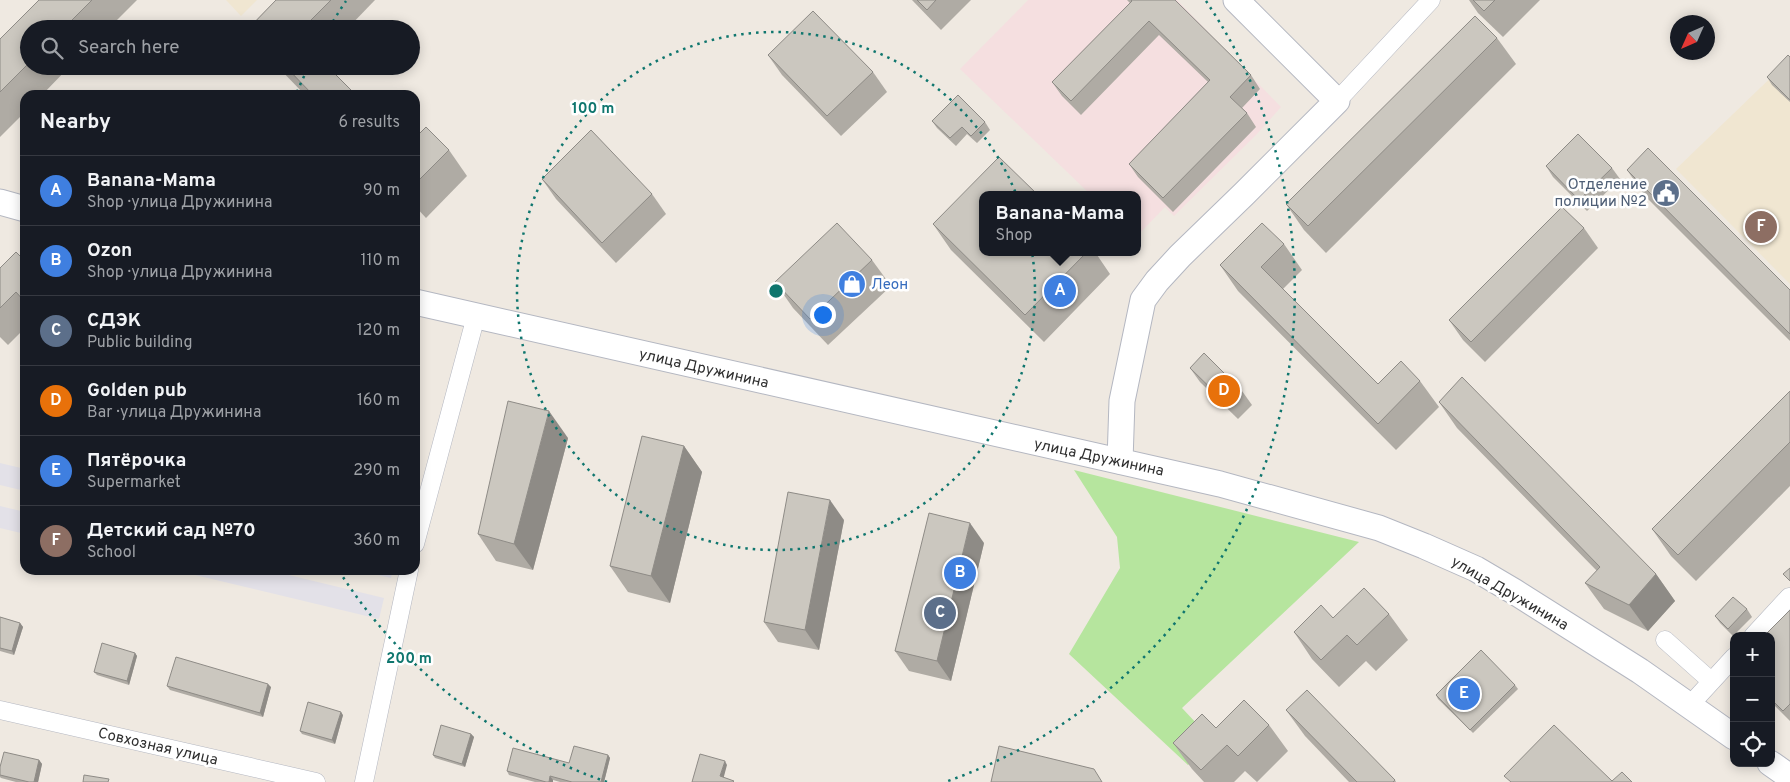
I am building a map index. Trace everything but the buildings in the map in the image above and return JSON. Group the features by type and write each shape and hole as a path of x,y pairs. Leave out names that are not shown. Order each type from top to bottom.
{"main road":[{"path":"1120,461 1122,401 1143,300 1157,281 1180,256 1337,101 1236,0"},
{"path":"0,202 20,208"},
{"name":"улица Дружинина","path":"420,303 1220,484 1378,528 1424,546 1476,570 1515,592 1640,671 1730,735"},
{"path":"1775,766 1790,777"}],"street":[{"path":"1337,101 1431,0"},
{"path":"420,525 476,316"},
{"path":"364,782 408,575"},
{"path":"1757,632 1789,597"},
{"path":"1665,640 1711,681"},
{"path":"1689,706 1730,661"},
{"name":"Совхозная улица","path":"0,710 316,782"}],"shaded area":[{"path":"226,0 257,0 241,16"},
{"path":"1028,0 1177,0 1281,107 1257,134 1174,216 1165,207 1141,232 1141,191 1087,191 960,69"},
{"path":"1790,59 1790,284 1676,169"},
{"path":"0,463 20,468 20,490 0,485"},
{"path":"0,506 20,511 20,533 0,528"},
{"path":"195,575 289,575 384,598 379,619"},
{"path":"378,575 392,575 391,578"}],"green space":[{"path":"1074,470 1359,542 1182,708 1214,742 1188,765 1069,654 1120,568 1117,537"}],"place":[{"name":"Отделение полиции №2","path":"1666,193"},
{"name":"Детский сад №70","path":"1761,227"},
{"name":"Леон","path":"852,284"},
{"name":"Banana-Mama","path":"1060,291"},
{"name":"Golden pub","path":"1224,391"},
{"name":"Ozon","path":"960,573"},
{"name":"СДЭК","path":"940,613"},
{"name":"Пятёрочка","path":"1464,694"}]}
